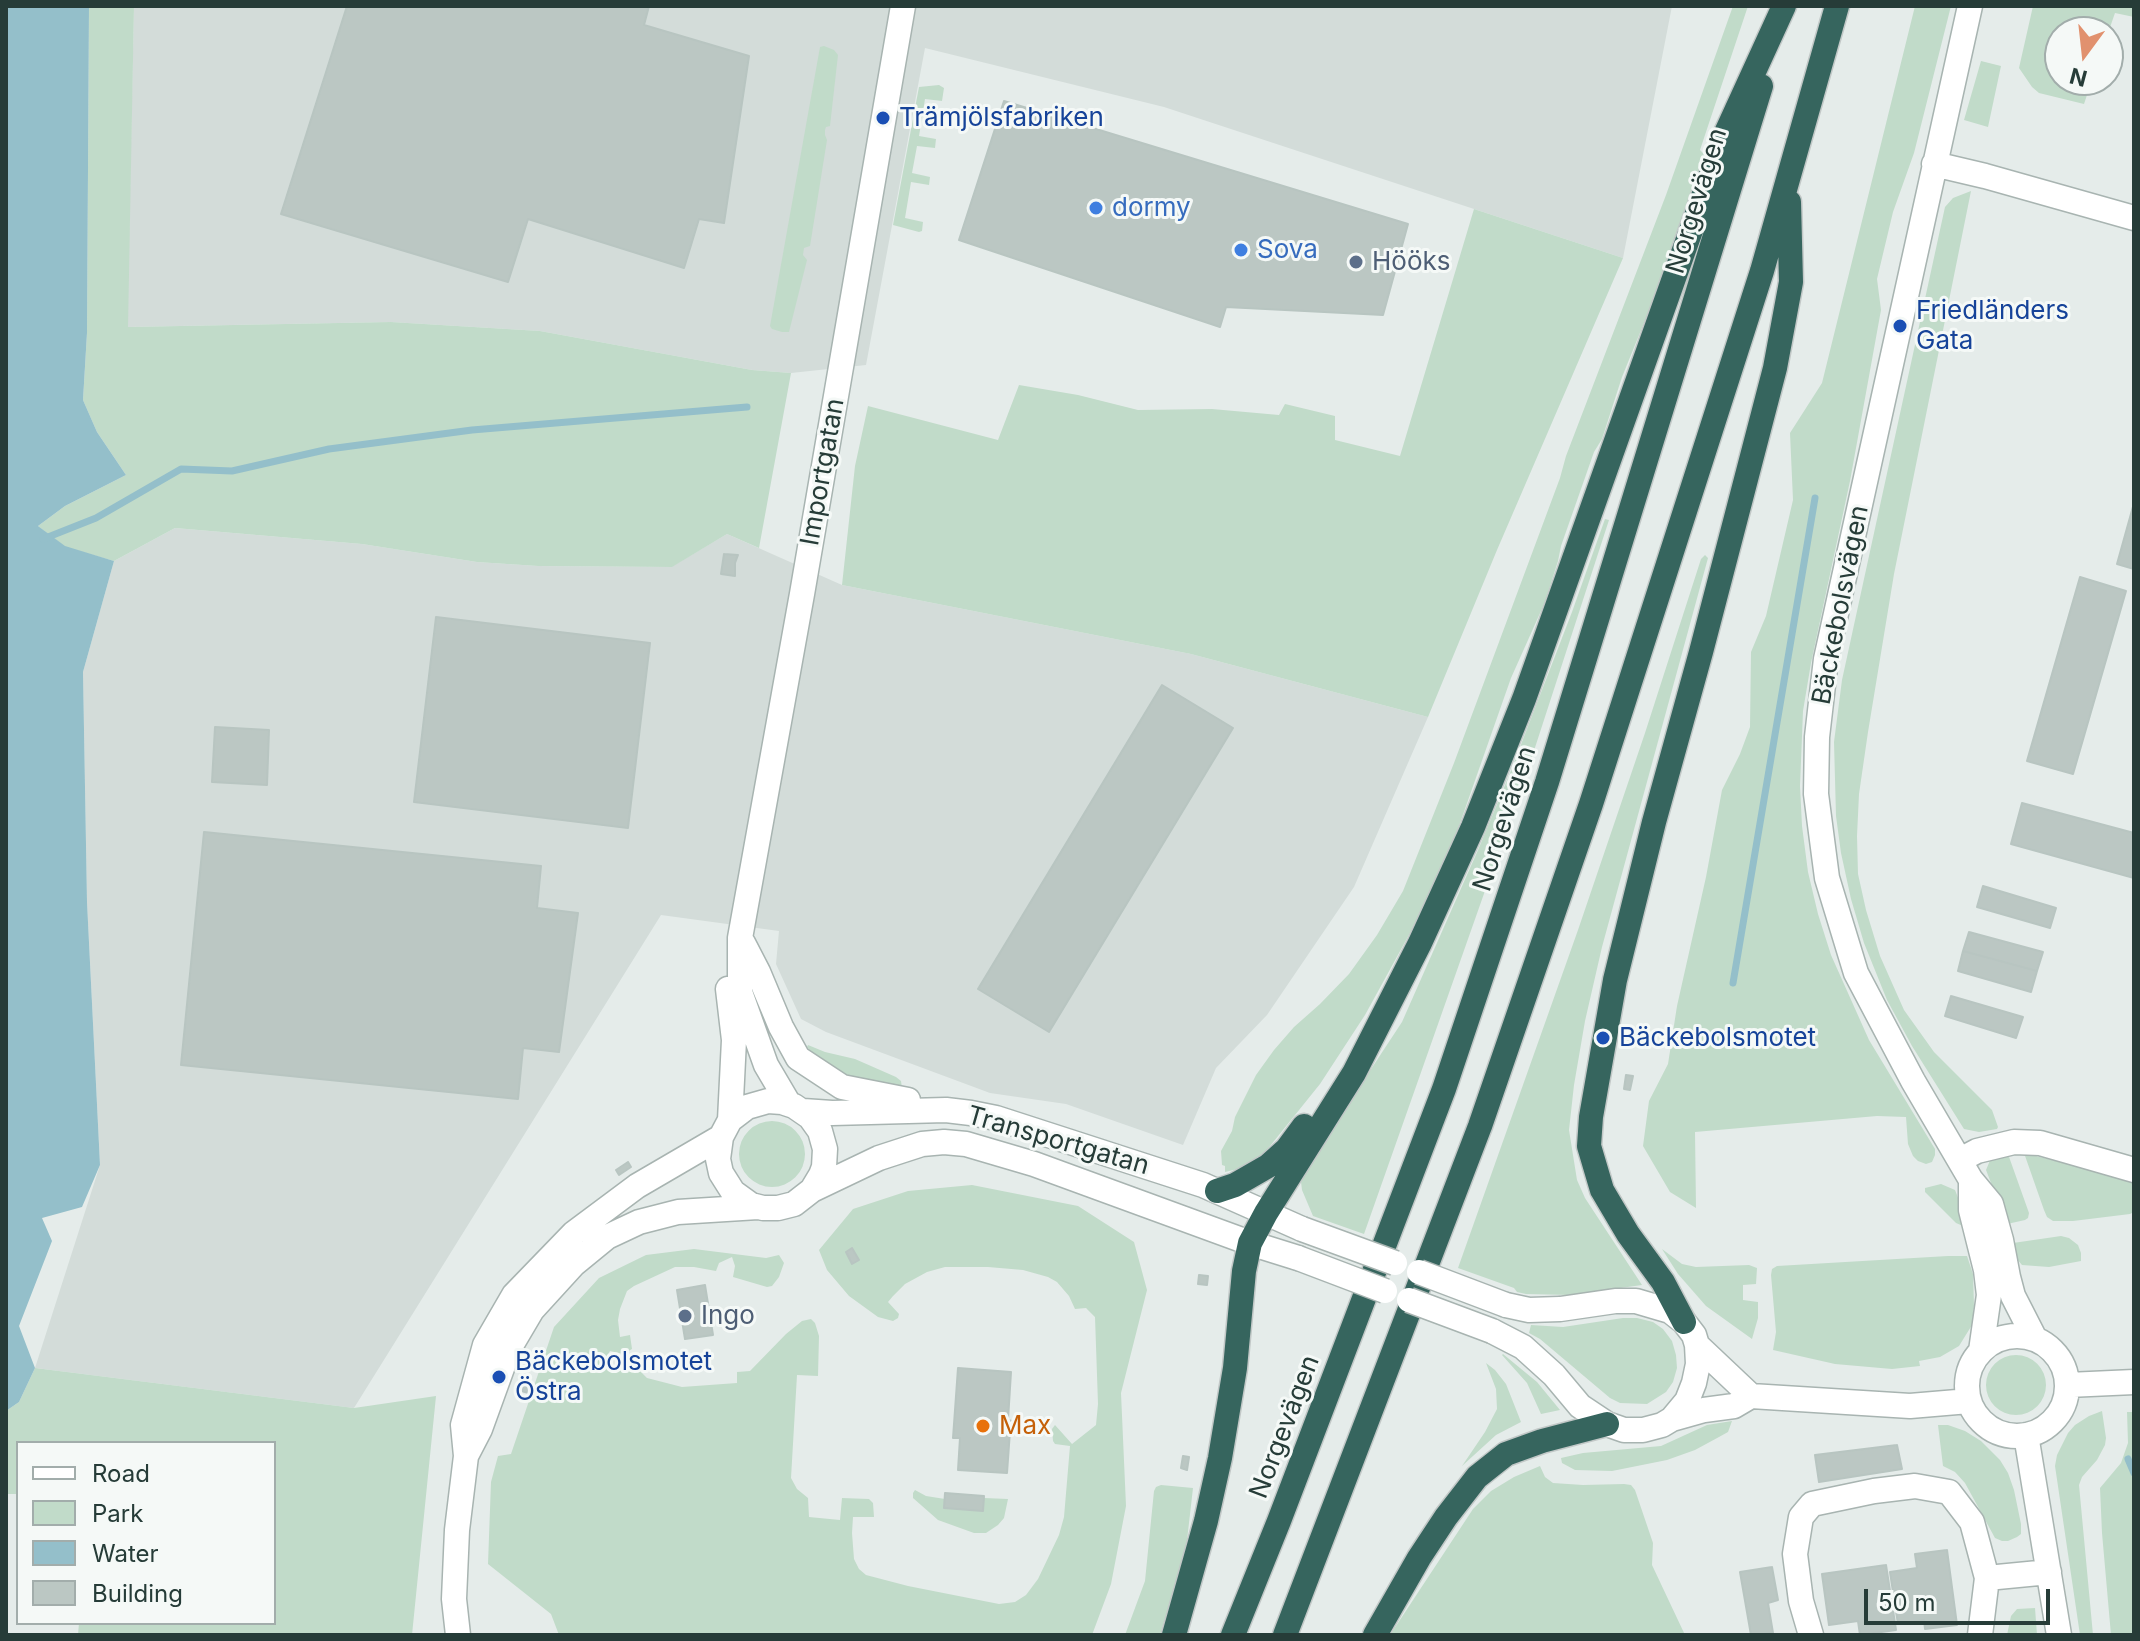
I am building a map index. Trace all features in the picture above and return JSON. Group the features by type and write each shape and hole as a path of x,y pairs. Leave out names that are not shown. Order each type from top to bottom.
{"highway":[{"path":"1174,1635 1220,1458 1235,1368 1244,1271 1250,1243 1374,1036 1473,827 1524,699 1725,135 1785,6"},
{"name":"Norgevägen","path":"1233,1635 1454,1060 1547,782 1785,6"},
{"path":"1285,1635 1480,1126 1591,804 1762,271 1837,6"},
{"path":"1684,1322 1663,1282 1628,1234 1602,1190 1589,1146 1591,1117 1615,980 1775,368 1791,282 1788,179"},
{"path":"1217,1191 1257,1174 1287,1149 1346,1068 1374,1036"},
{"path":"1375,1635 1419,1558 1477,1477 1506,1454 1607,1424"}],"street":[{"name":"Importgatan","path":"796,1108 766,1065 740,992 740,938 903,6"},
{"name":"Bäckebolsvägen","path":"1970,6 1826,659 1817,737 1816,794 1827,878 1856,973 1913,1081 1965,1170 1991,1204 2013,1296 2035,1339"},
{"path":"1934,164 2134,218"},
{"name":"Importgatan","path":"726,1128 734,1040 726,969 731,952 740,938"},
{"path":"740,938 798,1058 842,1087 922,1102 946,1110"},
{"name":"Transportgatan","path":"458,1635 454,1599 457,1530 466,1456 463,1425 485,1345 514,1295 574,1233 637,1186 726,1128 747,1107 761,1102 775,1101 796,1108 832,1113 946,1110 996,1118 1217,1191 1302,1229 1506,1305 1529,1310 1636,1301 1670,1311 1684,1322"},
{"path":"796,1108 810,1117 820,1131 825,1149 824,1167 812,1190"},
{"path":"726,1128 718,1159 724,1180 738,1197 758,1207"},
{"name":"Transportgatan","path":"466,1456 480,1429 509,1349 532,1310 574,1264 607,1237 639,1222 678,1212 789,1206 812,1190 879,1158 922,1144 944,1142 966,1144 1034,1164 1492,1331 1523,1347 1554,1375 1580,1406 1607,1424"},
{"path":"1965,1170 1977,1151 2014,1142 2040,1143 2134,1170"},
{"name":"Bäckebolsvägen","path":"1965,1170 1989,1295 1981,1351"},
{"path":"1672,1419 1687,1401 1698,1364 1694,1335 1684,1322"},
{"path":"2006,1337 2035,1339 2052,1350 2063,1366 2068,1385 2065,1403 2056,1418 2043,1430 2026,1435 2008,1435 1991,1429 1978,1417 1969,1401 1968,1375 1975,1358 1997,1340 2006,1337"},
{"path":"1697,1345 1751,1396"},
{"path":"2068,1385 2134,1382"},
{"path":"1607,1424 1624,1430 1643,1430 1704,1410 1734,1406 1751,1396 1910,1406 1969,1401"},
{"path":"2026,1435 2059,1635"},
{"path":"1811,1635 1801,1601 1795,1554 1801,1517 1812,1504 1915,1486 1949,1492 1972,1522 1987,1578 1980,1635"},
{"path":"1987,1578 2049,1572"}],"shaded area":[{"path":"134,6 1672,6 1623,258 1164,107 925,48 866,365 791,373 752,370 540,331 391,322 127,327"},
{"path":"175,528 362,544 477,562 538,566 671,567 727,534 842,585 1191,654 1428,717 1354,887 1267,1015 1216,1068 1183,1145 1066,1104 990,1093 826,1032 801,1019 776,964 779,931 661,915 354,1408 35,1368 100,1165 87,902 83,672 114,561"}],"green space":[{"path":"89,6 134,6 128,327 391,322 540,331 752,370 791,373 759,548 727,534 672,567 538,566 477,562 362,544 175,528 114,561 65,547 38,526 65,506 126,475 97,432 83,400 87,333"},
{"path":"1733,6 1748,6 1700,150 1705,155 1690,210 1622,377 1561,546 1545,602 1511,678 1442,868 1365,1015 1320,1084 1262,1156 1246,1167 1225,1172 1221,1151 1256,1075 1294,1027 1349,974 1403,891 1454,763 1566,456 1666,195"},
{"path":"1915,6 1951,6 1914,153 1893,212 1877,279 1881,310 1850,481 1811,663 1803,711 1800,786 1808,872 1831,955 1869,1040 1935,1149 1935,1155 1932,1162 1926,1164 1913,1156 1908,1144 1906,1117 1877,1116 1695,1132 1696,1208 1670,1192 1643,1146 1649,1101 1668,1064 1722,790 1750,727 1751,652 1766,616 1793,500 1790,433 1822,383"},
{"path":"2033,6 2134,6 2134,17 2115,13 2114,16 2044,16 2044,94 2032,87 2019,68"},
{"path":"824,46 838,55 830,126 825,130 827,140 810,246 804,248 803,255 807,260 789,332 782,332 770,326 820,47"},
{"path":"1981,61 2001,66 1988,127 1964,120"},
{"path":"939,85 944,88 942,101 925,99 919,136 936,139 935,148 917,146 912,173 930,177 929,185 911,182 905,218 923,222 922,231 919,232 893,225 919,87"},
{"path":"2051,96 2087,96 2084,104"},
{"path":"1971,191 1894,574 1859,794 1857,836 1858,874 1880,956 1904,1010 1934,1052 1992,1110 1997,1129 1979,1132 1964,1129 1912,1046 1887,1000 1864,943 1841,853 1836,816 1834,742 1842,680 1945,207 1953,198"},
{"path":"1474,209 1623,258 1428,717 1191,654 842,585 855,466 868,406 998,440 1019,385 1138,410 1212,409 1279,415 1285,404 1335,416 1335,440 1400,456"},
{"path":"1605,519 1609,520 1529,766 1364,1234 1313,1216 1302,1190 1304,1171 1402,1022 1510,773"},
{"path":"1705,555 1708,558 1602,947 1585,1021 1569,1130 1577,1180 1585,1198 1642,1285 1570,1295 1517,1292 1514,1288 1458,1268 1578,930 1701,559"},
{"path":"808,1045 855,1059 896,1077 901,1081 902,1088 848,1078 815,1056"},
{"path":"772,1121 785,1124 795,1131 802,1141 805,1154 802,1167 795,1177 785,1184 772,1187 759,1184 749,1177 742,1167 739,1154 742,1141 749,1131 759,1124"},
{"path":"2024,1153 2134,1181 2134,1212 2053,1221 2044,1210"},
{"path":"2008,1154 2029,1213 2025,1220 2007,1224 1986,1170 1991,1158"},
{"path":"1941,1184 1955,1190 1968,1223 1963,1226 1956,1223 1925,1192 1925,1188"},
{"path":"972,1185 1078,1206 1134,1242 1147,1290 1121,1393 1126,1506 1111,1584 1092,1635 559,1635 551,1614 488,1564 491,1482 498,1456 511,1454 554,1327 599,1278 646,1255 694,1249 766,1258 779,1255 784,1263 779,1277 772,1286 767,1287 733,1277 735,1266 732,1257 719,1263 716,1271 675,1267 634,1286 627,1291 618,1320 620,1337 630,1335 632,1349 623,1354 610,1351 607,1356 613,1365 621,1371 637,1368 647,1378 682,1387 737,1383 737,1372 750,1371 786,1334 802,1321 811,1319 819,1336 818,1376 797,1375 791,1478 797,1489 808,1498 809,1517 840,1520 842,1498 869,1499 873,1503 874,1517 853,1517 852,1533 854,1559 866,1575 999,1604 1015,1602 1026,1595 1038,1579 1064,1517 1070,1446 1055,1444 1052,1429 1055,1425 1072,1444 1096,1425 1095,1317 1086,1308 1075,1309 1069,1296 1048,1277 1023,1270 945,1267 927,1272 905,1284 893,1296 888,1302 899,1314 893,1321 878,1317 849,1296 827,1270 819,1250 853,1209 908,1191"},
{"path":"2061,1236 2078,1245 2081,1261 2049,1267 2022,1265 2016,1258 2013,1243"},
{"path":"1662,1249 1682,1264 1696,1267 1749,1265 1757,1268 1756,1284 1743,1285 1743,1300 1758,1302 1758,1318 1752,1339 1706,1306 1678,1274"},
{"path":"1967,1256 1973,1274 1974,1306 1972,1325 1959,1346 1940,1357 1919,1361 1920,1366 1892,1369 1835,1364 1773,1350 1776,1332 1771,1275 1772,1269 1777,1266"},
{"path":"1623,1318 1653,1322 1672,1341 1676,1355 1677,1368 1673,1382 1666,1392 1647,1404 1620,1403 1610,1398 1529,1333 1531,1325 1563,1327"},
{"path":"1503,1354 1537,1382 1560,1410 1541,1414 1527,1383"},
{"path":"2016,1355 2037,1364 2046,1385 2037,1406 2016,1415 1995,1406 1986,1385 1995,1364"},
{"path":"1486,1363 1506,1384 1521,1422 1496,1435 1462,1466 1497,1409 1496,1389"},
{"path":"35,1368 354,1408 436,1396 412,1635 78,1635 79,1625 276,1625 276,1441 16,1441 16,1494 6,1494 6,1411 19,1402"},
{"path":"2102,1411 2105,1445 2079,1485 2093,1635 2080,1635 2055,1466 2068,1433 2075,1425"},
{"path":"2127,1412 2134,1412 2134,1635 2111,1635 2100,1488 2121,1463 2128,1443"},
{"path":"1732,1421 1728,1432 1695,1450 1667,1460 1612,1471 1575,1470 1562,1463 1561,1458 1583,1453 1661,1446 1707,1425"},
{"path":"1938,1425 1965,1431 1981,1441 2000,1460 2014,1490 2021,1524 2021,1534 2017,1537 2008,1541 1995,1538 1965,1483 1955,1472 1943,1466"},
{"path":"1540,1466 1545,1477 1553,1483 1631,1485 1653,1543 1652,1565 1685,1635 1390,1635 1473,1509 1491,1491"},
{"path":"1161,1485 1193,1488 1186,1549 1160,1635 1125,1635 1145,1581 1154,1491"},
{"path":"915,1490 926,1496 945,1499 945,1508 982,1511 984,1498 1008,1499 1004,1518 998,1525 986,1533 974,1533 938,1520 913,1498"},
{"path":"2035,1608 2037,1635 2007,1635 2011,1616 2017,1609"}],"water":[{"path":"6,6 89,6 87,333 83,400 97,432 126,475 65,506 38,526 65,546 114,561 83,672 87,902 100,1165 82,1207 42,1218 52,1241 19,1326 35,1368 19,1402 6,1411"}],"building":[{"path":"347,6 649,6 644,25 749,56 724,223 699,219 684,268 528,219 508,282 281,214"},
{"path":"1004,101 1408,224 1383,315 1226,307 1220,327 959,240"},
{"path":"2134,503 2134,569 2117,564"},
{"path":"724,554 738,555 735,576 721,574"},
{"path":"2080,577 2126,591 2073,774 2027,761"},
{"path":"436,617 650,643 628,828 414,802"},
{"path":"1162,685 1233,728 1049,1032 978,989"},
{"path":"215,727 269,730 267,785 212,782"},
{"path":"2022,803 2134,833 2134,878 2011,844"},
{"path":"204,832 541,866 537,908 578,913 559,1052 523,1048 518,1099 181,1065"},
{"path":"1983,886 2056,908 2050,928 1977,907"},
{"path":"1969,932 2043,952 2037,971 1963,951"},
{"path":"1963,951 2037,971 2031,992 1958,971"},
{"path":"1951,996 2023,1017 2016,1038 1945,1016"},
{"path":"1626,1075 1633,1076 1630,1090 1624,1089"},
{"path":"628,1162 631,1167 619,1175 616,1170"},
{"path":"852,1248 859,1260 852,1264 846,1252"},
{"path":"1199,1275 1208,1276 1207,1285 1198,1284"},
{"path":"705,1285 713,1335 685,1339 677,1290"},
{"name":"Max","path":"958,1368 1011,1372 1008,1420 1012,1421 1012,1432 1007,1473 958,1470 960,1438 953,1438"},
{"path":"525,1380 532,1382 529,1393 521,1391"},
{"path":"1897,1445 1902,1469 1819,1482 1815,1455"},
{"path":"1183,1456 1189,1457 1187,1470 1181,1468"},
{"path":"945,1493 984,1496 983,1511 944,1508"},
{"path":"1947,1550 1957,1625 1925,1629 1924,1620 1898,1624 1890,1572 1917,1568 1915,1554"},
{"path":"1886,1565 1896,1630 1860,1635 1858,1621 1829,1625 1822,1574"},
{"path":"1772,1567 1778,1600 1768,1603 1773,1633 1751,1635 1740,1572"}],"waterway":[{"path":"43,539 96,518 181,469 232,471 329,449 472,430 747,407"},
{"path":"1733,983 1815,498"},
{"path":"2128,1459 2134,1473"}],"place":[{"name":"Trämjölsfabriken","path":"883,118"},
{"name":"dormy","path":"1096,208"},
{"name":"Sova","path":"1241,250"},
{"name":"Hööks","path":"1356,262"},
{"name":"Friedländers Gata","path":"1900,326"},
{"name":"Bäckebolsmotet","path":"1603,1038"},
{"name":"Ingo","path":"685,1316"},
{"name":"Bäckebolsmotet Östra","path":"499,1377"},
{"name":"Max","path":"983,1426"}]}
